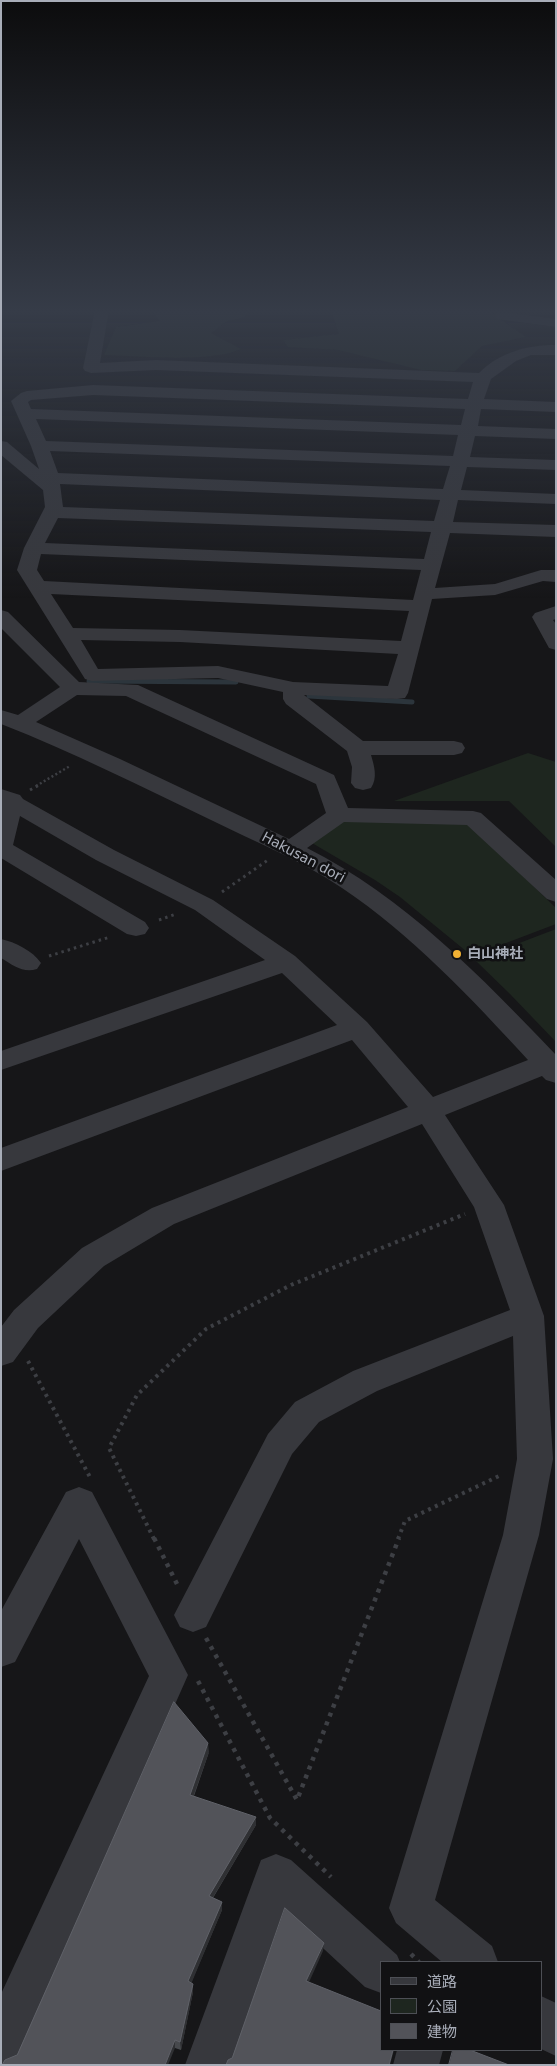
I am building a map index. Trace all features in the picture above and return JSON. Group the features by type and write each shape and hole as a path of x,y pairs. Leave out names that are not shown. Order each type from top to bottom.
{"street":[{"path":"20,406 40,446 52,483 54,507 33,548 27,570 92,675 218,672 293,688 397,693 475,406"},
{"path":"170,672 245,406"},
{"path":"532,406 556,407"},
{"path":"24,414 556,434"},
{"path":"1,446 52,483 223,485 556,499"},
{"path":"40,446 556,465"},
{"path":"52,512 556,531"},
{"path":"33,548 191,595 410,648"},
{"path":"67,634 191,595 432,564"},
{"path":"37,587 191,595 423,600 491,590 520,583 527,578 552,574 556,576"},
{"path":"555,642 542,617 556,612"},
{"path":"1,616 73,688"},
{"path":"1,640 27,641"},
{"path":"11,719 73,688 130,690 326,780 339,815"},
{"path":"293,688 294,699 358,748 363,766 363,783"},
{"name":"Hakusan dori","path":"11,719 92,753 290,849 365,893 413,930 471,985 551,1068"},
{"path":"358,748 454,748"},
{"path":"136,928 1,846 7,798 105,855 204,905 286,962 357,1028 428,1111 489,1205 528,1316 535,1459 521,1535 411,1908 475,1961"},
{"path":"290,849 339,815 473,818 556,894"},
{"path":"1,947 28,963"},
{"path":"1,1061 286,962"},
{"path":"1,1160 357,1028"},
{"path":"8,1343 26,1319 92,1258 162,1216 428,1111 551,1068"},
{"path":"194,1615 280,1444 307,1412 366,1381 528,1316"},
{"path":"1,1649 79,1503 169,1675 1,2045"},
{"path":"208,2065 276,1875 393,1960"},
{"path":"542,2020 556,2033"},
{"path":"416,2065 420,2051"}],"path":[{"path":"7,798 92,753"},
{"path":"489,1205 291,1285 206,1329 137,1395 109,1448 194,1615 297,1800 405,1521 535,1459"},
{"path":"8,1343 93,1484"},
{"path":"196,1677 270,1818 334,1880"},
{"path":"393,1960 406,1961"}],"green space":[{"path":"528,753 556,762 556,847 509,801 394,801"},
{"path":"340,819 468,823 556,908 556,924 472,956 400,897 312,843"},
{"path":"556,929 556,1042 475,960"}],"building":[{"path":"174,1702 208,1743 190,1795 256,1817 209,1896 222,1902 188,1981 193,1984 180,2042 175,2040 165,2065 2,2065 5,2060 17,2055"},
{"path":"285,1908 324,1943 306,1981 380,2011 380,2051 393,2051 389,2065 226,2065 228,2060 232,2058"},
{"path":"453,2051 473,2051 509,2065 449,2065"}],"waterway":[{"path":"89,681 236,682"},
{"path":"309,696 412,702"}],"place":[{"name":"白山神社","path":"457,954"}]}
